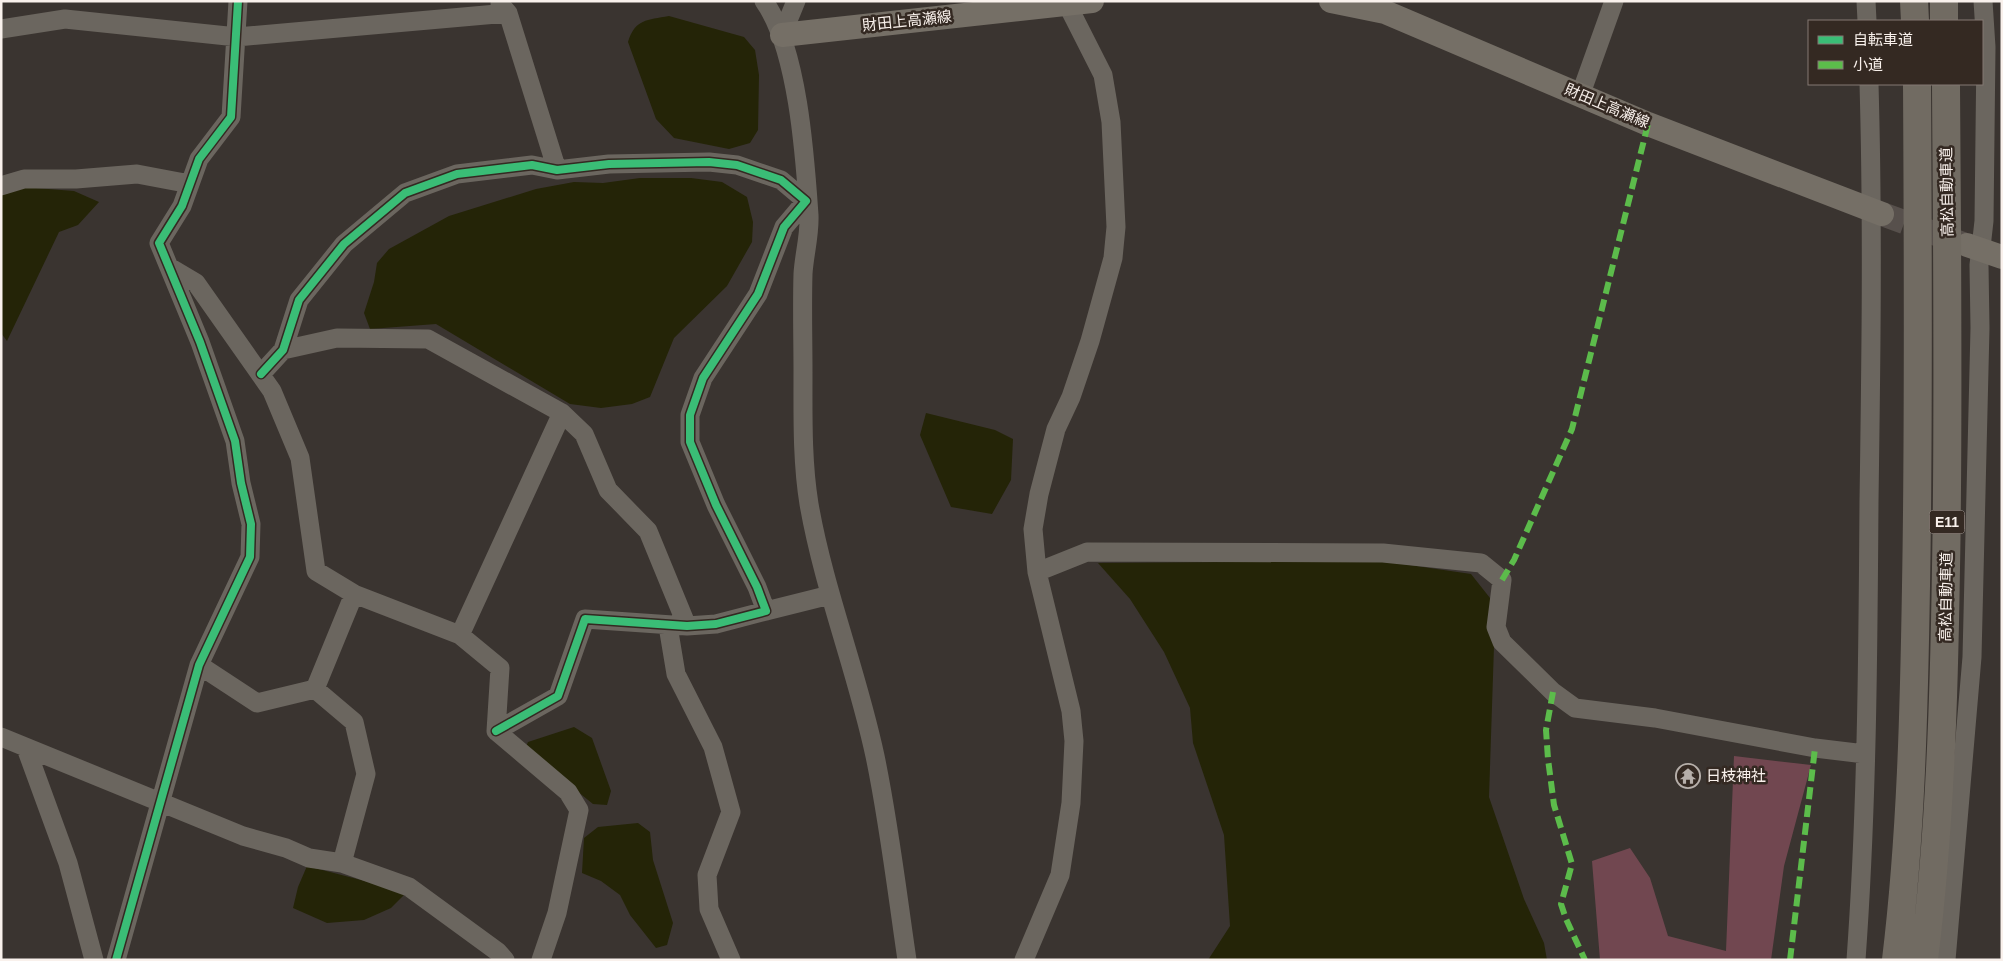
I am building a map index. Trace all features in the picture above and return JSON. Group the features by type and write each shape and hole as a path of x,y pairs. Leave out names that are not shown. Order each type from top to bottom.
{"highway":[{"path":"1914,1 1915,20"},
{"path":"1944,1 1944,20"},
{"name":"高松自動車道","path":"1896,960 1905,884 1914,716 1919,416 1917,85"},
{"name":"高松自動車道","path":"1924,960 1934,877 1944,700 1949,408 1946,85"}],"main road":[{"name":"財田上高瀬線","path":"782,35 1092,1"},
{"name":"財田上高瀬線","path":"1331,1 1385,12 1657,128 1876,211"}],"street":[{"path":"116,960 199,665 250,557 251,524 241,483 235,441 200,342 159,243 182,206 199,159 231,117 238,38 238,1"},
{"path":"764,1 782,35 796,103 806,175 806,201 809,217 803,283 805,460 809,503 830,595 864,708 876,759 907,960"},
{"path":"782,35 796,1"},
{"path":"1580,96 1614,1"},
{"path":"1866,1 1867,20"},
{"path":"1946,960 1972,658 1984,192 1986,46 1983,1"},
{"path":"1024,960 1060,875 1071,803 1074,750 1071,711 1038,572 1034,529 1040,494 1056,430 1071,397 1090,341 1113,258 1116,227 1112,122 1103,75 1052,4"},
{"path":"1,30 65,19 238,38 503,7 557,170"},
{"path":"1856,960 1865,754 1871,348 1876,211 1869,85"},
{"path":"261,374 283,350 299,300 344,244 405,193 457,174 532,165 557,170 609,164 709,162 738,165 781,180 806,201"},
{"path":"1,186 24,180 76,179 137,174 190,184"},
{"path":"766,611 757,587 716,505 690,442 690,415 702,378 758,294 784,228 806,201"},
{"path":"169,267 196,283 272,391 300,458 316,571 354,594 460,635 500,668 496,731"},
{"path":"283,350 337,338 428,340 562,413 584,434 608,490 648,531 687,626"},
{"path":"460,635 562,413"},
{"path":"1038,572 1087,552 1383,553 1481,564 1502,580 1496,627 1502,642 1553,692 1575,708 1655,718 1815,748 1865,754"},
{"path":"315,689 354,594"},
{"path":"496,731 558,696 585,619 668,626 716,624 830,595"},
{"path":"668,626 676,674 713,747 731,812 707,875 710,909 731,960"},
{"path":"199,665 257,702 315,689"},
{"path":"315,689 354,722 366,774 342,863"},
{"path":"496,731 568,792 579,810 557,913 541,960"},
{"path":"1,736 161,804 243,836 286,848 309,858 342,863 409,887 498,952 505,960"},
{"path":"26,748 68,862 94,960"}],"shaded area":[{"path":"669,16 744,37 755,50 759,75 758,130 750,143 729,149 674,138 656,119 628,42 638,25 648,20"},
{"path":"640,178 691,178 722,182 747,197 753,222 752,242 727,286 674,338 650,397 632,404 601,408 570,404 436,324 370,329 364,313 374,282 377,263 389,249 449,216 536,189 574,182 603,183"},
{"path":"22,187 74,191 99,202 78,225 59,232 7,341 1,333 1,194"},
{"path":"926,413 995,430 1013,439 1011,480 992,514 951,507 920,435"},
{"path":"1382,561 1471,574 1490,598 1494,646 1489,797 1524,899 1544,943 1547,960 1208,960 1230,926 1224,835 1193,743 1190,708 1164,652 1130,599 1098,563"},
{"path":"574,727 592,738 611,791 607,805 593,804 525,749 528,742"},
{"path":"1734,756 1811,765 1784,866 1771,960 1600,960 1592,861 1630,848 1650,878 1668,936 1726,951"},
{"path":"638,823 650,832 653,860 673,923 667,945 656,948 630,915 620,895 601,881 582,873 584,838 598,827"},
{"path":"307,866 407,892 391,908 364,920 327,923 293,908 298,887"}],"tunnel":[{"path":"1882,214 1963,244"}],"marked path":[{"path":"1502,580 1514,560 1572,429 1648,124"},
{"path":"1553,692 1546,730 1548,759 1554,805 1572,864 1561,904 1585,960"},
{"path":"1790,960 1815,748"}],"cycle path":[{"path":"116,960 199,665 250,557 251,524 241,483 235,441 200,342 159,243 182,206 199,159 231,117 238,1"},
{"path":"261,374 283,350 299,300 344,244 405,193 457,174 532,165 557,170 609,164 709,162 737,165 781,180 806,201 784,227 758,294 703,378 690,415 690,442 716,505 757,587 766,611 716,624 687,626 585,619 558,696 496,731"}],"place":[{"name":"日枝神社","path":"1688,776"}]}
